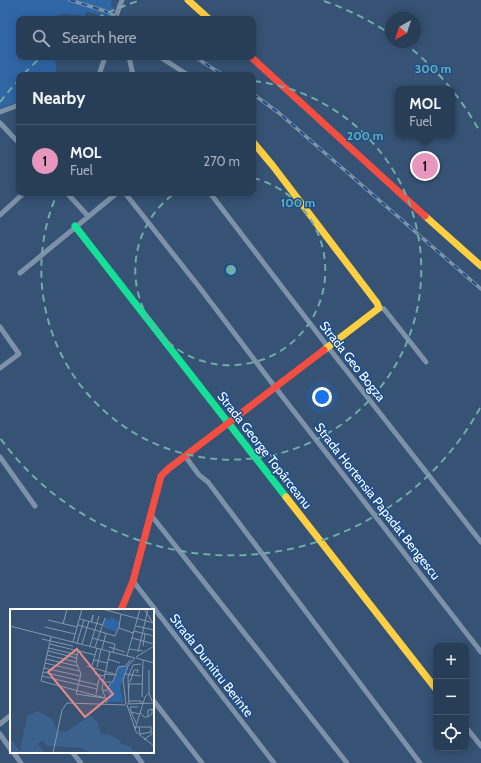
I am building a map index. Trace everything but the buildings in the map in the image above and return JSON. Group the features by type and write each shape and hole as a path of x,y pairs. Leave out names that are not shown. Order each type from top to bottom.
{"main road":[{"path":"188,0 206,16"},
{"path":"253,60 481,266"},
{"path":"121,609 133,581 161,476 229,422 379,308 377,303 256,146"},
{"name":"Strada George Topârceanu","path":"75,226 433,684"}],"street":[{"path":"116,16 122,0"},
{"path":"100,72 103,60"},
{"path":"130,60 132,72"},
{"path":"165,60 183,72"},
{"path":"0,112 16,106"},
{"path":"0,123 16,140"},
{"path":"0,215 21,196"},
{"path":"70,196 88,216"},
{"path":"20,273 75,226 113,196"},
{"name":"Strada Hortensia Papadat Bengescu","path":"127,196 481,652"},
{"name":"Strada Geo Bogza","path":"212,196 328,347 481,542"},
{"path":"379,308 384,309 426,362"},
{"path":"0,327 19,354 0,368"},
{"path":"185,456 199,475 208,482 420,763"},
{"path":"0,457 35,506"},
{"path":"151,515 347,763"},
{"name":"Strada Dumitru Berinte","path":"133,581 274,763"},
{"path":"154,701 202,763"},
{"path":"0,724 10,716"},
{"path":"469,731 481,746"},
{"path":"1,736 10,748"},
{"path":"14,753 21,763"},
{"path":"73,753 81,763"},
{"path":"135,753 142,763"}],"shaded area":[{"path":"0,0 112,0 111,7 114,8 111,16 86,12 85,16 63,14 56,16 16,16 16,60 54,60 56,72 16,72 16,103 0,108"}],"railway":[{"path":"70,0 105,11 116,16"},
{"path":"200,60 218,72"},
{"path":"256,96 279,113 481,289"}],"traffic: fast":[{"path":"75,226 286,497"}],"traffic: slow":[{"path":"188,0 206,16"},
{"path":"256,146 377,303 379,308 324,350"},
{"path":"425,216 481,266"},
{"path":"286,497 433,685"}],"traffic: jam":[{"path":"254,60 425,216"},
{"path":"121,609 133,581 161,476 168,469 324,350"}],"place":[{"name":"MOL","path":"425,166"}]}
